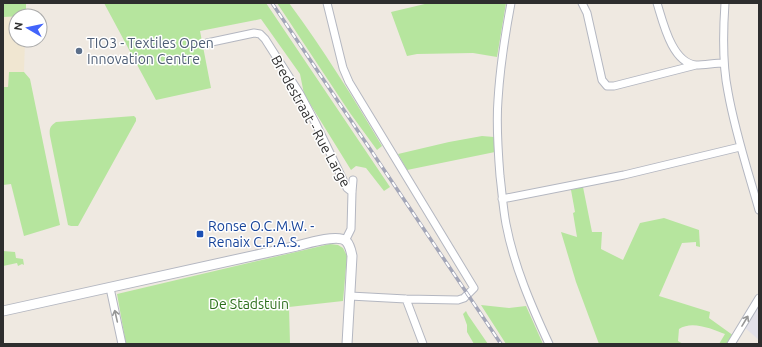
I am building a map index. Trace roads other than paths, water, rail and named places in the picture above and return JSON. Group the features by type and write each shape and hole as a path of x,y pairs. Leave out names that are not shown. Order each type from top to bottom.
{"street":[{"path":"327,3 349,82 474,288 468,295 460,300 350,296"},
{"path":"511,3 498,100 498,147 502,199 506,224 516,264 527,297 549,344"},
{"path":"582,3 586,13 602,80 607,86 614,86 696,65 724,62"},
{"path":"657,3 666,31 678,56 686,62 696,65"},
{"path":"725,3 723,28 727,91 740,147 759,210"},
{"name":"Bredestraat - Rue Large","path":"207,43 254,33 260,34 300,94 316,122 347,188 352,192"},
{"path":"502,199 624,174 740,147"},
{"name":"Bredestraat - Rue Large","path":"345,241 351,229 353,180"},
{"path":"3,311 333,238 342,238 351,250 352,256 347,344"},
{"path":"110,288 122,344"},
{"path":"731,344 759,298"},
{"path":"406,299 423,344"}],"railway":[{"path":"272,3 501,344"}],"place":[{"name":"TIO3 - Textiles Open Innovation Centre","path":"79,51"},
{"name":"Ronse O.C.M.W. - Renaix C.P.A.S.","path":"200,234"}],"park label":[{"name":"De Stadstuin","path":"249,304"}]}
